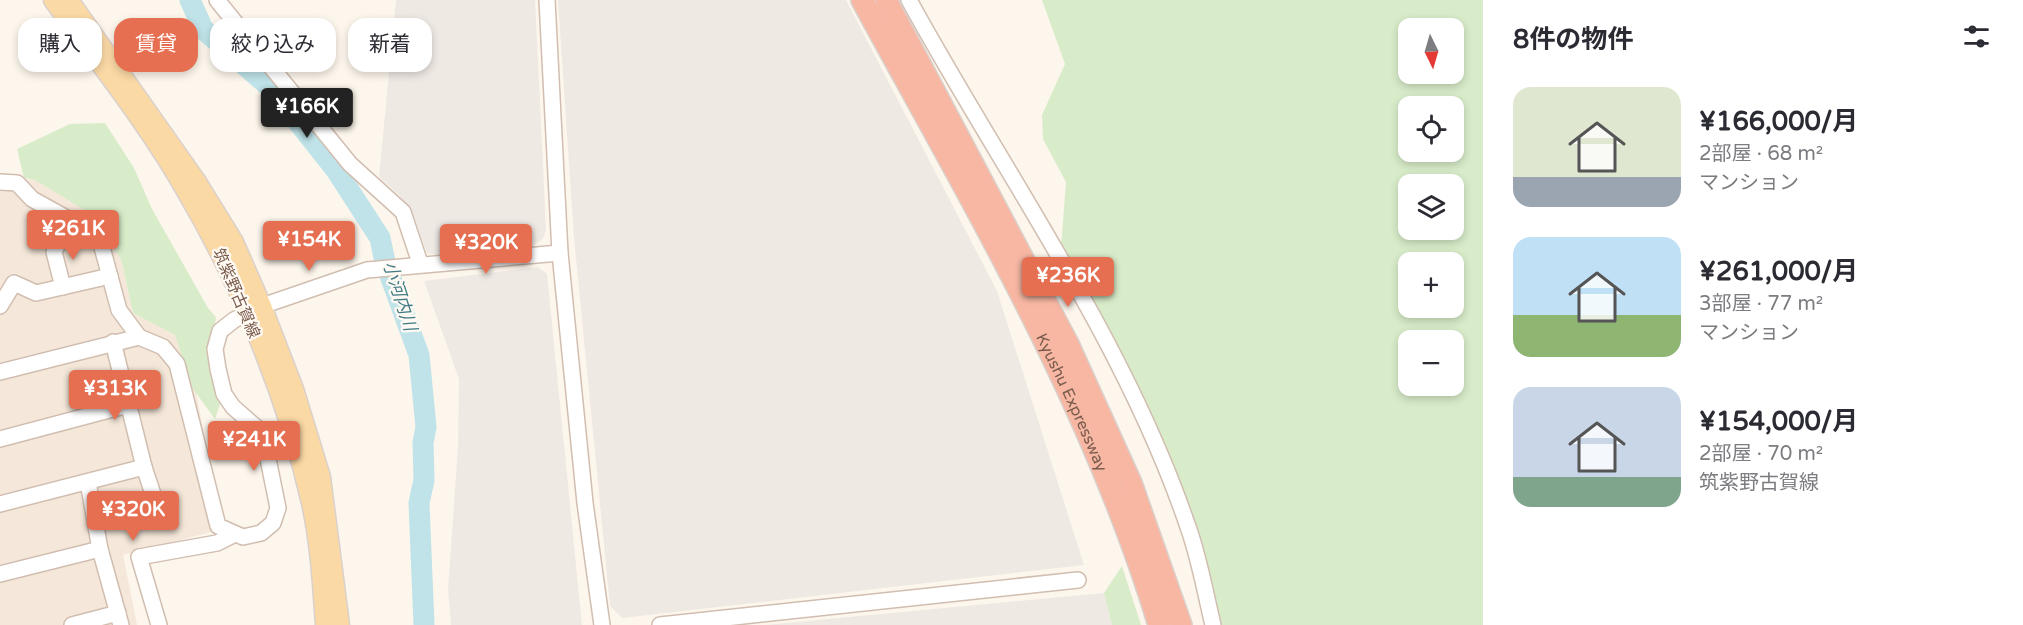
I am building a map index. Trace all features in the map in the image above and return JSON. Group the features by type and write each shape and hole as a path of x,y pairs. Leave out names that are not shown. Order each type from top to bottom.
{"highway":[{"name":"Kyushu Expressway","path":"862,0 1003,261 1054,362 1109,485 1159,625"},
{"name":"Kyushu Expressway","path":"886,0 1068,344 1131,483 1181,625"}],"main road":[{"name":"筑紫野古賀線","path":"53,0 186,189 254,309 294,389 321,477 340,625"},
{"name":"筑紫野古賀線","path":"69,0 197,182 234,242 303,472 321,571 325,625"}],"street":[{"path":"217,0 350,164 403,212 414,264"},
{"path":"547,0 560,253 585,502 602,625"},
{"path":"909,0 958,91 1020,192 1105,341 1155,442 1188,525 1213,625"},
{"path":"0,182 17,183 32,200 99,236 119,310 139,337 163,347 177,364 218,526 233,535 243,537 261,533 273,523 278,508 265,444 257,428 233,407 224,394 215,349 220,331 254,309 367,270 414,264 560,253"},
{"path":"63,287 54,252 64,232"},
{"path":"0,306 14,283 36,293 110,276"},
{"path":"0,372 139,337"},
{"path":"113,342 154,500"},
{"path":"0,439 128,405"},
{"path":"0,504 144,467"},
{"path":"72,625 119,619 100,549 88,482"},
{"path":"159,625 139,557 218,543 233,535"},
{"path":"0,574 100,549"},
{"path":"660,625 1078,580"}],"shaded area":[{"path":"396,0 535,0 546,229 543,239 532,246 435,255 427,253 414,217 399,195 379,177 389,72 432,72 432,18 394,18"},
{"path":"558,0 846,0 997,291 1084,565 622,618 610,606 574,238"},
{"path":"0,177 35,180 94,216 121,259 133,313 175,335 196,393 223,529 123,555 137,625 0,625"},
{"path":"538,267 547,274 582,625 451,625 448,590 458,446 459,379 424,281"},
{"path":"1104,593 1112,625 765,625"}],"green space":[{"path":"1042,0 1483,0 1483,625 1221,625 1195,525 1168,450 1076,269 1061,247 1066,182 1043,139 1042,115 1065,64"},
{"path":"105,123 134,168 152,209 208,308 216,317 212,348 220,404 215,419 193,389 175,335 133,313 121,259 94,216 35,180 24,178 17,149 70,124"},
{"path":"1122,566 1141,625 1112,625 1104,593"}],"waterway":[{"name":"小河内川","path":"190,0 203,29 271,88 336,170 380,238 385,262 419,355 426,427 423,443 424,480 419,503 424,625"}]}
